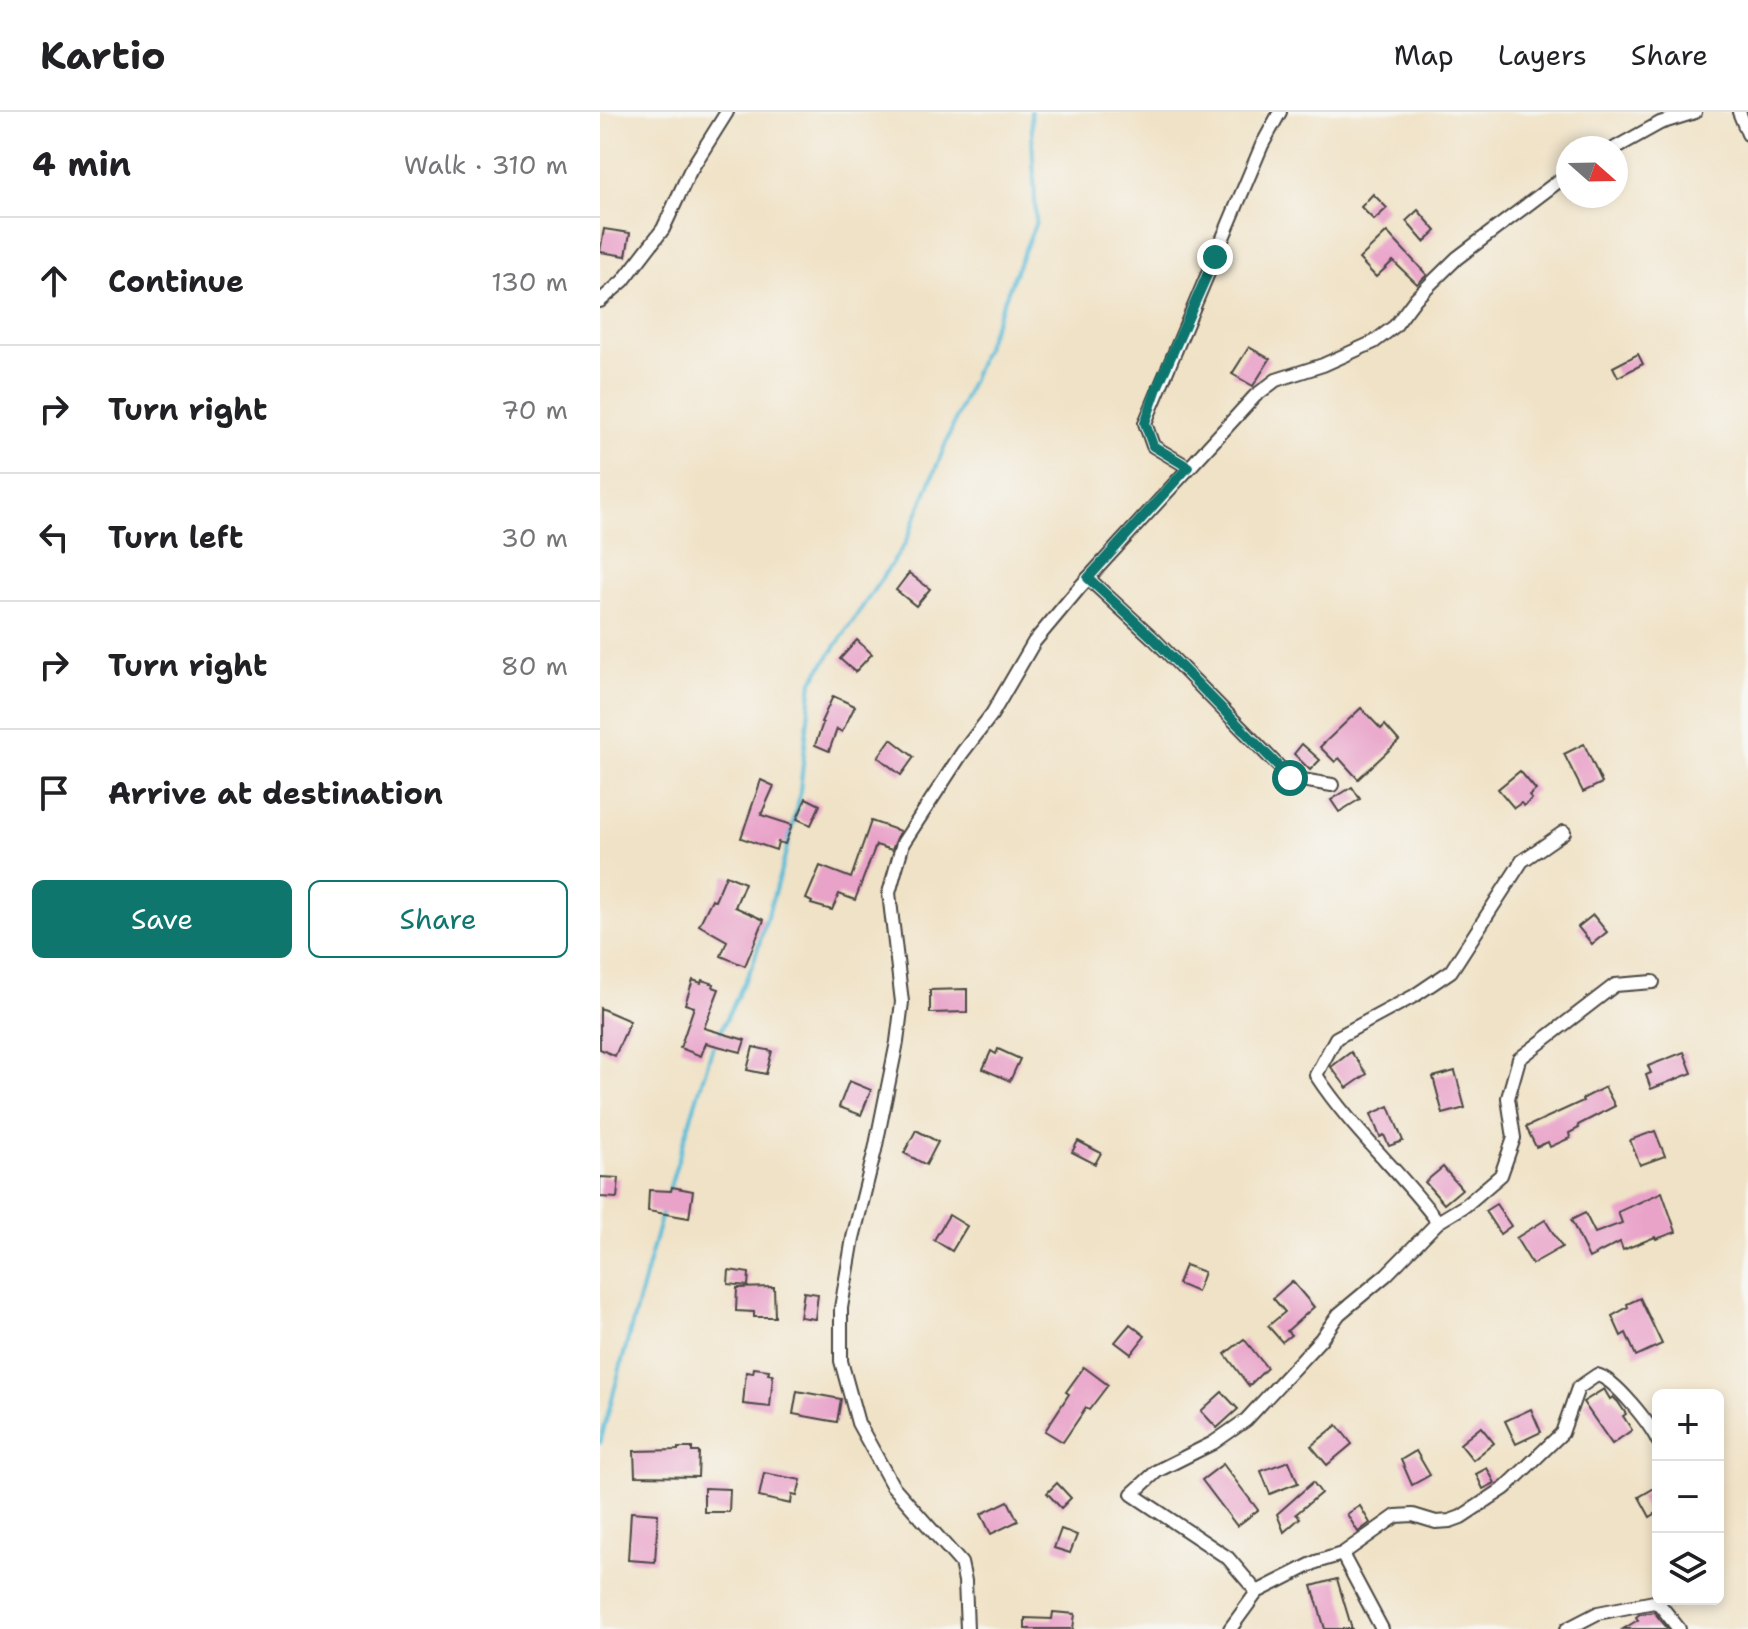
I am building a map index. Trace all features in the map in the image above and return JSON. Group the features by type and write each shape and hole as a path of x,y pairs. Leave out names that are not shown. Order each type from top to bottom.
{"street":[{"path":"600,301 623,281 663,229 690,171 727,112"},
{"path":"1188,467 1153,446 1145,423 1157,388 1262,145 1280,112"},
{"path":"1628,141 1660,123 1695,112"},
{"path":"1739,112 1748,134"},
{"path":"967,1629 961,1563 892,1485 858,1423 841,1361 841,1308 897,1042 902,1002 889,893 903,843 962,753 992,714 1034,642 1088,578 1255,396 1276,380 1323,365 1374,342 1395,326 1416,298 1457,258 1556,183"},
{"path":"1088,578 1154,639 1290,778 1332,785"},
{"path":"1438,1222 1419,1195 1335,1105 1316,1075 1336,1038 1414,996 1451,971 1522,861 1564,832"},
{"path":"1257,1592 1228,1558 1132,1494 1157,1471 1213,1443 1246,1420 1321,1339 1339,1314 1386,1275 1438,1222 1466,1205 1501,1175 1514,1138 1508,1098 1519,1059 1615,985 1653,982"},
{"path":"1230,1629 1257,1592 1316,1562 1342,1554 1396,1516 1413,1515 1436,1522 1450,1521 1505,1488 1562,1433 1578,1388 1597,1375 1607,1377 1652,1428"},
{"path":"1342,1554 1382,1629"},
{"path":"1567,1629 1598,1613 1654,1602 1679,1629"}],"building":[{"path":"1373,194 1387,208 1374,220 1361,207"},
{"path":"1418,210 1436,231 1424,242 1406,221"},
{"path":"604,229 630,233 626,256 600,252"},
{"path":"1387,232 1427,275 1417,284 1393,261 1376,277 1359,259"},
{"path":"1249,347 1270,359 1253,386 1232,374"},
{"path":"1638,354 1643,364 1618,377 1613,367"},
{"path":"909,573 930,589 916,606 896,590"},
{"path":"857,640 872,654 855,672 840,659"},
{"path":"833,696 855,706 842,732 837,729 829,751 815,745"},
{"path":"1361,708 1381,729 1385,725 1399,741 1358,779 1339,758 1335,762 1320,747"},
{"path":"891,739 914,757 901,775 878,757"},
{"path":"1302,744 1320,760 1310,770 1294,754"},
{"path":"1584,744 1602,783 1583,792 1564,754"},
{"path":"1520,771 1536,790 1524,806 1521,803 1514,808 1498,789"},
{"path":"761,780 774,786 761,815 792,825 785,844 778,842 776,850 741,838"},
{"path":"1352,787 1360,799 1339,812 1331,800"},
{"path":"806,798 820,805 811,825 797,819"},
{"path":"871,821 900,831 892,850 876,845 855,900 839,894 832,910 811,904 806,899 820,866 851,878"},
{"path":"726,875 745,883 735,907 764,920 745,966 721,956 727,941 699,925 712,899 715,901"},
{"path":"1593,915 1607,932 1592,944 1578,927"},
{"path":"693,980 714,984 713,987 719,989 704,1028 745,1040 741,1052 706,1043 701,1056 680,1048 694,1007 685,1004"},
{"path":"967,989 967,1012 930,1013 930,990"},
{"path":"600,1008 630,1021 615,1056 600,1049"},
{"path":"753,1047 772,1051 766,1074 747,1070"},
{"path":"998,1049 1020,1059 1010,1081 983,1069 991,1051 996,1054"},
{"path":"1351,1052 1367,1074 1347,1088 1331,1067"},
{"path":"1684,1052 1692,1073 1651,1089 1646,1075 1651,1073 1648,1066"},
{"path":"1455,1071 1465,1108 1443,1114 1433,1077"},
{"path":"849,1081 871,1090 861,1115 839,1107"},
{"path":"1605,1087 1615,1106 1578,1125 1579,1128 1569,1133 1570,1138 1550,1147 1548,1142 1536,1147 1526,1127 1583,1101"},
{"path":"1389,1106 1403,1141 1389,1146 1384,1135 1380,1137 1371,1114"},
{"path":"916,1130 938,1142 926,1165 904,1153"},
{"path":"1655,1131 1665,1156 1640,1165 1630,1140"},
{"path":"1078,1141 1101,1153 1095,1164 1072,1152"},
{"path":"1443,1167 1462,1189 1444,1204 1425,1182"},
{"path":"600,1177 619,1178 617,1198 600,1197"},
{"path":"672,1187 693,1191 689,1218 648,1211 649,1190 671,1191"},
{"path":"1662,1192 1676,1232 1623,1250 1620,1242 1589,1258 1571,1220 1585,1213 1595,1233 1622,1223 1618,1212"},
{"path":"1496,1204 1511,1226 1500,1234 1485,1211"},
{"path":"949,1215 967,1226 952,1251 934,1240"},
{"path":"1545,1220 1562,1247 1532,1264 1516,1238"},
{"path":"1185,1265 1204,1272 1197,1292 1178,1284"},
{"path":"729,1270 749,1273 748,1286 728,1284"},
{"path":"1292,1281 1314,1307 1287,1331 1291,1335 1282,1342 1268,1326 1285,1312 1273,1298"},
{"path":"774,1287 775,1317 754,1317 754,1312 736,1311 737,1288"},
{"path":"804,1292 818,1294 815,1319 800,1317"},
{"path":"1640,1298 1662,1344 1636,1356 1626,1333 1621,1336 1612,1316"},
{"path":"1130,1324 1145,1336 1131,1354 1115,1342"},
{"path":"1244,1339 1267,1368 1249,1386 1225,1354"},
{"path":"1084,1367 1108,1385 1089,1410 1086,1408 1063,1442 1045,1431"},
{"path":"754,1368 769,1370 768,1374 773,1375 770,1407 743,1404 746,1372 753,1373"},
{"path":"1604,1389 1610,1399 1613,1397 1618,1402 1632,1430 1612,1444 1583,1402"},
{"path":"797,1391 841,1399 837,1422 793,1414"},
{"path":"1222,1392 1238,1409 1217,1428 1201,1411"},
{"path":"1531,1409 1541,1432 1516,1444 1505,1421"},
{"path":"1337,1425 1352,1444 1327,1465 1311,1446"},
{"path":"1481,1427 1494,1443 1473,1460 1460,1444"},
{"path":"692,1448 692,1452 699,1452 698,1477 635,1476 634,1451"},
{"path":"1416,1451 1430,1475 1412,1485 1401,1460"},
{"path":"1289,1461 1298,1483 1270,1494 1261,1471"},
{"path":"1223,1464 1258,1510 1237,1526 1202,1480"},
{"path":"1487,1468 1495,1483 1483,1489 1476,1474"},
{"path":"764,1473 801,1480 797,1496 792,1495 791,1504 759,1497"},
{"path":"1313,1482 1321,1493 1296,1514 1300,1518 1284,1532 1277,1514"},
{"path":"1057,1483 1071,1498 1061,1508 1047,1493"},
{"path":"704,1488 730,1489 729,1512 704,1512"},
{"path":"1652,1489 1650,1517 1639,1497"},
{"path":"1008,1501 1018,1521 991,1534 981,1514"},
{"path":"1360,1506 1370,1523 1358,1532 1347,1514"},
{"path":"631,1512 658,1514 655,1562 628,1560"},
{"path":"1061,1529 1077,1535 1070,1553 1054,1548"},
{"path":"1337,1579 1352,1629 1325,1629 1312,1586"},
{"path":"1053,1612 1075,1614 1073,1629 1025,1629 1025,1618 1052,1619"},
{"path":"1654,1612 1668,1629 1623,1629 1638,1620 1636,1617 1640,1614"}],"waterway":[{"path":"668,1193 712,1049 753,964 782,867 799,800 812,681 905,544 1036,222 1031,112"},
{"path":"600,1443 663,1210"}],"route":[{"path":"1215,257 1157,388 1145,423 1153,446 1188,467 1088,578 1223,707 1290,778"}]}
